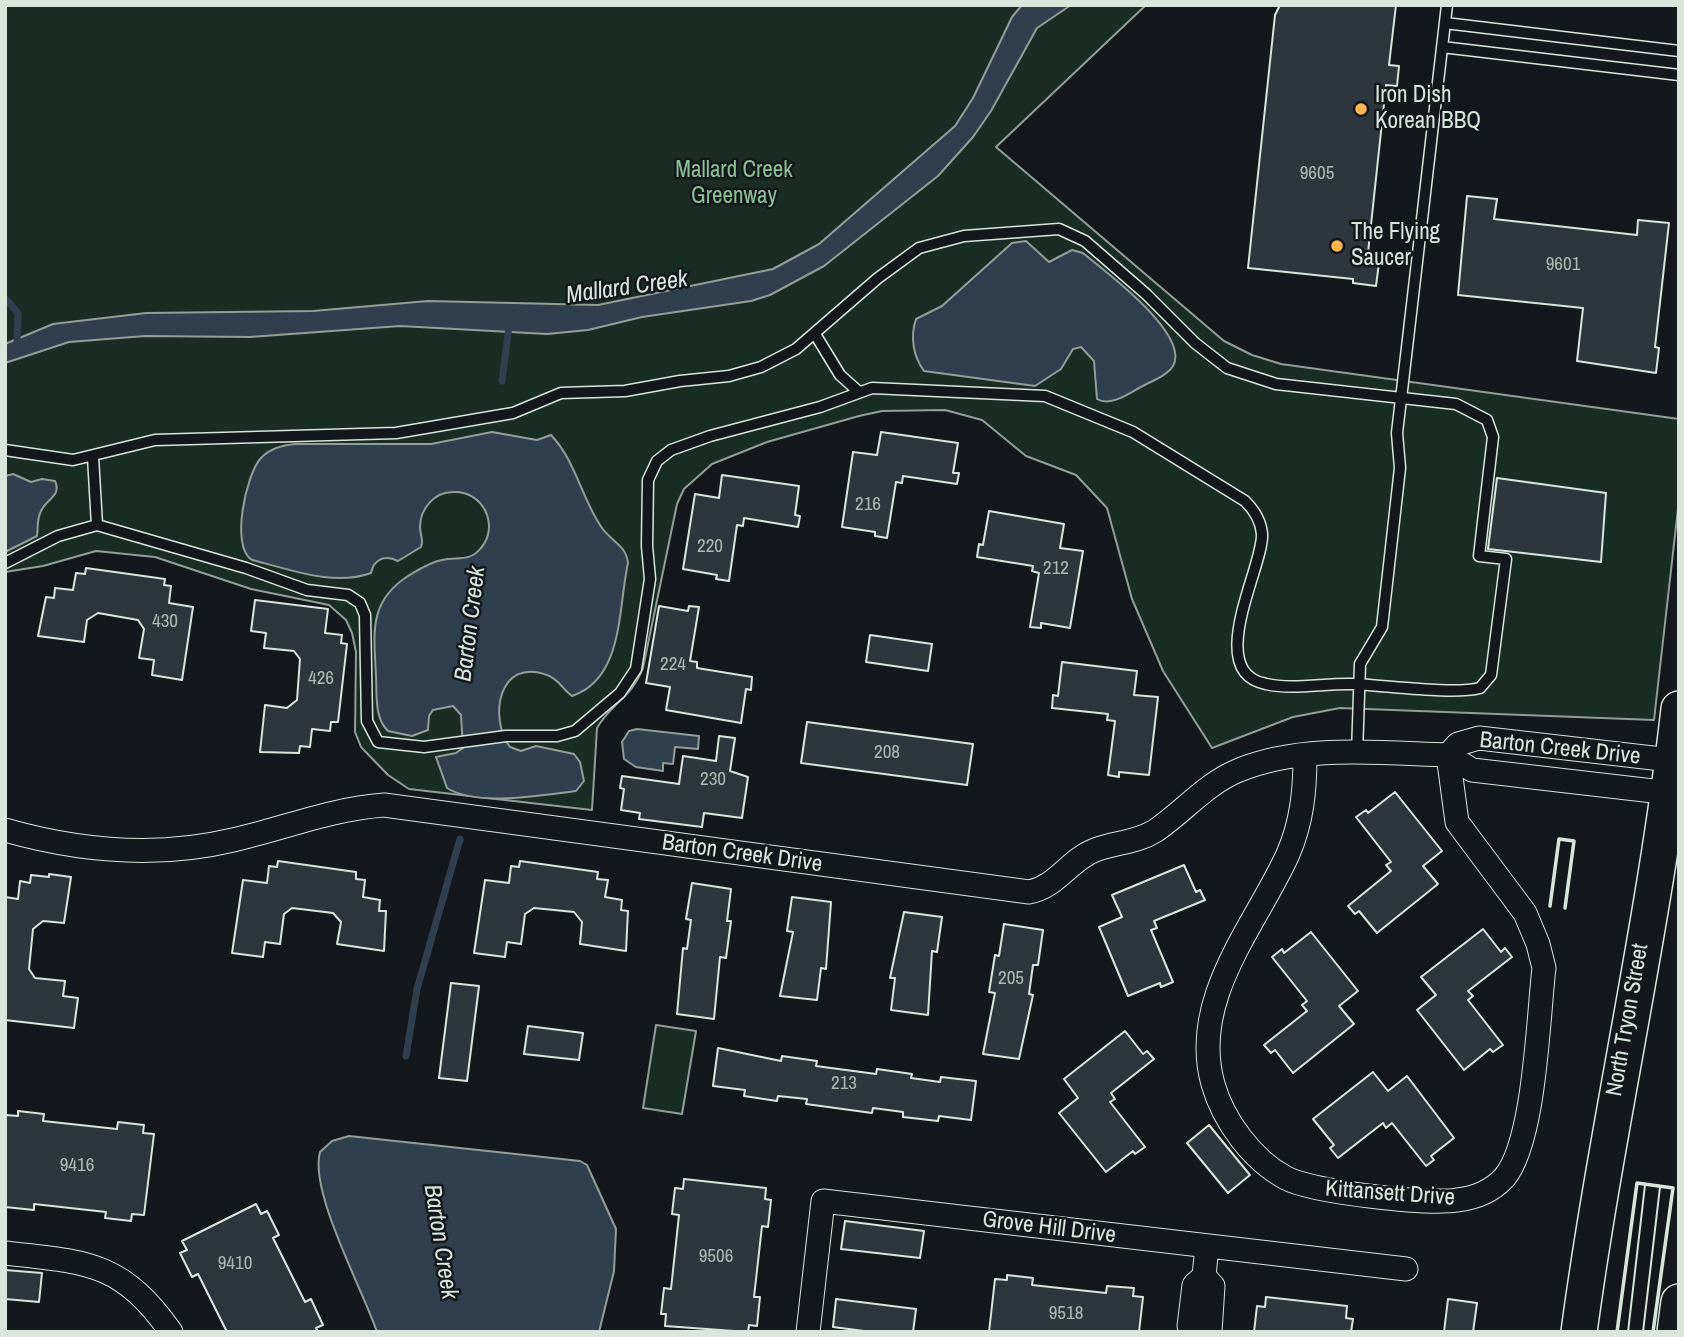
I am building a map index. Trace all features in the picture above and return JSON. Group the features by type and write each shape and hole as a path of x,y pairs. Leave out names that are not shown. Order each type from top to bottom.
{"main road":[{"name":"North Tryon Street","path":"1578,1332 1595,1210 1675,777 1679,709"},
{"path":"1675,1332 1679,1302"}],"street":[{"name":"Barton Creek Drive","path":"1448,755 1458,744 1479,738 1675,777"},
{"name":"Barton Creek Drive","path":"5,830 93,849 171,849 233,841 310,817 384,805 1029,892 1047,887 1076,861 1096,849 1131,842 1155,831 1235,772 1266,761 1357,754 1448,755 1472,770 1675,777"},
{"name":"Kittansett Drive","path":"1305,756 1305,788 1289,852 1235,948 1221,986 1209,1043 1212,1083 1219,1103 1242,1139 1263,1161 1284,1177 1314,1189 1443,1201 1470,1198 1494,1187 1504,1177 1518,1153 1524,1133 1544,968 1538,944 1525,913 1457,822 1448,755"},
{"name":"Grove Hill Drive","path":"808,1332 823,1201 1406,1269"},
{"path":"1192,1332 1189,1326 1194,1285 1204,1276 1207,1246"},
{"path":"5,1253 76,1262 113,1274 141,1293 171,1332"},
{"path":"1204,1276 1213,1286 1210,1332"}],"lane":[{"path":"1357,754 1358,684 1363,657 1382,627 1400,468 1397,433 1447,5"},
{"path":"1445,23 1679,51"},
{"path":"1442,47 1679,75"},
{"path":"5,450 56,458 93,457 155,440 384,433 437,428 513,413 561,393 625,391 729,376 783,357 815,334 878,278 919,248 964,236 1059,229 1085,240 1146,294 1195,343 1227,368 1276,384 1402,396 1470,409 1492,427 1479,556 1506,559 1492,668 1489,680 1476,690 1358,684 1266,684 1245,670 1240,657 1244,596 1262,538 1257,517 1245,501 1133,432 1045,396 880,387 820,407 700,439 671,450 657,461 648,480 649,589 632,679 602,711 575,731 558,736 506,736 403,747 383,744 374,738 367,721 365,615 356,599 339,592 307,590 246,568 97,525 58,536 5,563"},
{"path":"815,334 840,375 859,393"},
{"path":"93,457 97,525"}],"green space":[{"name":"Mallard Creek Greenway","path":"5,5 1146,5 996,147 1224,341 1252,355 1281,364 1679,419 1679,500 1654,720 1340,708 1293,717 1212,748 1163,671 1132,599 1107,508 1076,475 1026,456 982,420 945,410 882,411 767,442 712,464 684,489 677,504 643,668 633,687 597,728 592,810 409,789 388,775 361,747 355,732 356,652 352,633 346,620 329,605 251,589 155,557 96,551 43,566 5,572"},
{"path":"656,1025 696,1031 682,1114 643,1108"}],"water":[{"path":"1022,5 1071,5 1037,28 991,111 973,137 938,176 824,266 770,295 751,301 642,317 588,330 547,334 400,326 250,337 145,336 69,342 5,363 5,344 53,324 146,313 313,311 428,301 598,305 773,269 819,244 955,126 973,98 1012,17"},
{"path":"1026,241 1049,262 1072,250 1083,253 1143,304 1169,337 1175,353 1170,370 1125,396 1108,401 1097,399 1094,361 1081,347 1073,349 1061,369 1035,386 924,371 914,346 916,319 942,306 1012,243"},
{"path":"492,432 537,440 551,435 567,457 595,517 627,557 616,640 601,674 589,687 572,696 547,675 531,672 518,674 508,682 499,706 503,735 510,747 521,751 536,746 574,754 580,762 584,781 576,791 510,798 460,794 447,788 436,757 456,753 463,748 461,715 453,706 433,710 429,716 428,730 412,736 388,731 380,719 377,705 375,632 380,608 395,586 416,571 438,561 472,556 481,548 489,530 488,520 480,503 473,497 453,492 435,498 426,508 421,520 421,547 398,561 381,559 371,573 357,577 312,575 252,560 245,553 242,541 243,510 250,479 261,458 273,449 296,444 431,444"},
{"path":"13,474 31,482 42,479 55,481 57,486 40,514 37,536 5,552 5,476"},
{"path":"637,729 699,736 698,749 675,747 673,764 663,763 663,771 636,767 624,759 622,742 629,731"},
{"path":"349,1136 580,1161 587,1165 616,1229 614,1271 599,1332 377,1332 339,1241 322,1191 320,1152 332,1141"}],"building":[{"path":"1280,5 1396,5 1389,65 1399,66 1397,86 1386,85 1367,262 1379,263 1376,286 1353,283 1353,279 1248,268 1275,15"},
{"path":"1467,196 1497,199 1494,219 1637,235 1638,220 1669,223 1655,347 1659,348 1656,373 1577,361 1583,308 1458,295"},
{"path":"881,432 958,443 953,473 959,473 957,484 903,476 902,483 896,482 887,538 875,536 875,532 842,527 853,452 877,455"},
{"path":"722,475 799,486 795,515 800,516 798,527 744,518 743,526 737,525 729,581 716,579 717,575 683,569 695,494 719,498"},
{"path":"1497,478 1606,493 1601,562 1488,549"},
{"path":"989,511 1064,524 1060,548 1083,551 1070,628 1041,623 1041,628 1030,627 1039,573 1032,571 1033,566 977,557 979,544 983,545"},
{"path":"86,568 165,579 164,585 171,586 169,603 193,607 182,680 152,675 154,660 139,658 144,629 138,620 98,613 87,620 84,642 38,636 46,597 54,598 55,588 73,590 76,573 85,574"},
{"path":"255,600 328,609 325,633 342,635 341,643 347,644 338,722 331,722 330,731 312,729 310,747 300,746 299,753 260,752 265,705 287,708 297,700 300,659 294,651 264,648 266,633 251,631"},
{"path":"659,606 688,611 689,606 699,607 690,661 697,662 697,668 752,677 751,690 746,689 741,723 666,710 670,687 646,683"},
{"path":"870,635 932,644 928,671 866,662"},
{"path":"1062,662 1137,671 1134,695 1158,697 1149,775 1119,772 1119,777 1108,775 1115,721 1107,720 1108,714 1052,708 1053,695 1058,696"},
{"path":"807,722 973,744 967,785 801,763"},
{"path":"719,736 735,738 730,771 748,777 742,818 704,813 702,827 639,819 640,813 621,810 624,789 620,788 622,776 679,784 683,756 716,761"},
{"path":"1395,792 1442,851 1423,866 1438,884 1377,933 1359,911 1355,914 1348,906 1391,871 1386,865 1391,862 1356,817 1366,810 1368,813"},
{"path":"278,861 356,872 356,879 365,880 363,897 380,900 379,911 386,911 384,951 337,944 341,922 333,913 292,908 284,914 280,944 265,942 263,957 232,953 243,880 267,883 269,866 277,867"},
{"path":"520,861 598,872 597,879 608,880 605,897 622,900 621,910 628,911 626,951 580,944 582,922 574,912 534,908 525,914 521,944 507,942 505,957 474,953 485,880 509,883 511,866 519,867"},
{"path":"1184,865 1196,892 1200,890 1205,900 1154,921 1157,928 1151,930 1173,982 1161,987 1160,983 1128,996 1099,927 1122,917 1112,895"},
{"path":"49,874 71,877 64,923 43,921 33,929 29,969 35,978 65,981 63,996 78,998 74,1028 5,1020 5,897 18,899 20,881 30,883 31,875 49,877"},
{"path":"692,883 731,889 727,921 731,921 726,958 720,957 714,1019 677,1014 683,948 687,949 691,920 686,919"},
{"path":"792,897 831,902 826,969 821,968 817,1000 780,996 793,932 787,931"},
{"path":"904,912 942,917 937,952 932,951 928,1015 891,1010 895,978 890,978"},
{"path":"1004,924 1043,930 1038,965 1033,965 1029,994 1033,995 1019,1059 983,1054 995,993 989,992 995,955 999,956"},
{"path":"1483,929 1501,952 1505,948 1512,957 1468,991 1473,996 1468,1000 1503,1045 1493,1052 1490,1049 1464,1070 1417,1010 1436,995 1421,977"},
{"path":"1311,932 1358,991 1339,1006 1354,1024 1293,1073 1275,1050 1271,1053 1264,1045 1307,1011 1302,1005 1307,1001 1272,957 1282,949 1284,953"},
{"path":"451,983 479,986 467,1081 439,1078"},
{"path":"528,1026 583,1033 579,1060 524,1054"},
{"path":"1125,1031 1143,1054 1147,1051 1154,1059 1111,1093 1115,1099 1110,1102 1145,1147 1135,1154 1133,1151 1106,1172 1059,1113 1078,1098 1064,1079"},
{"path":"718,1048 781,1061 782,1056 817,1061 816,1066 876,1074 877,1069 912,1074 911,1078 940,1082 941,1077 976,1081 971,1120 939,1116 938,1121 903,1117 903,1112 873,1108 872,1113 806,1104 807,1099 778,1096 777,1101 744,1096 745,1090 713,1086"},
{"path":"1373,1072 1388,1091 1407,1076 1454,1138 1431,1156 1434,1160 1426,1166 1392,1123 1386,1128 1383,1123 1338,1158 1330,1148 1334,1145 1313,1119"},
{"path":"18,1111 44,1114 43,1121 117,1129 118,1122 144,1125 143,1133 154,1134 144,1215 132,1214 131,1221 105,1218 106,1212 34,1204 34,1210 5,1207 6,1115 18,1116"},
{"path":"1209,1125 1250,1175 1228,1193 1187,1143"},
{"path":"684,1179 766,1188 765,1199 771,1200 768,1227 762,1226 754,1297 760,1297 757,1326 749,1325 748,1332 665,1326 666,1314 661,1314 664,1288 671,1289 679,1215 672,1214 675,1188 683,1189"},
{"path":"256,1204 261,1214 267,1211 279,1235 273,1238 305,1302 311,1299 323,1325 316,1328 318,1332 227,1332 198,1274 192,1277 180,1253 187,1250 182,1241"},
{"path":"845,1221 924,1231 920,1258 841,1249"},
{"path":"5,1270 42,1273 39,1302 5,1299"},
{"path":"1007,1275 1033,1278 1032,1285 1106,1293 1107,1286 1134,1288 1133,1296 1143,1297 1139,1332 989,1332 995,1279 1007,1280"},
{"path":"1266,1297 1347,1306 1346,1318 1353,1319 1351,1332 1254,1332 1257,1306 1265,1307"},
{"path":"836,1299 916,1309 913,1332 872,1332 833,1327"},
{"path":"1448,1299 1477,1303 1473,1332 1444,1332"}],"waterway":[{"path":"5,298 18,313 17,345"},
{"name":"Barton Creek","path":"502,381 509,326"},
{"name":"Barton Creek","path":"406,1056 417,989 460,839"}],"tram line":[{"path":"1628,1332 1645,1185"},
{"path":"1643,1332 1660,1187"}],"wall":[{"path":"1550,906 1559,839 1574,841 1565,908"},
{"path":"1617,1332 1637,1183 1673,1188 1653,1332"}],"place":[{"name":"Iron Dish Korean BBQ","path":"1361,109"},
{"name":"The Flying Saucer","path":"1337,246"}],"water label":[{"name":"Mallard Creek","path":"627,288"}]}
